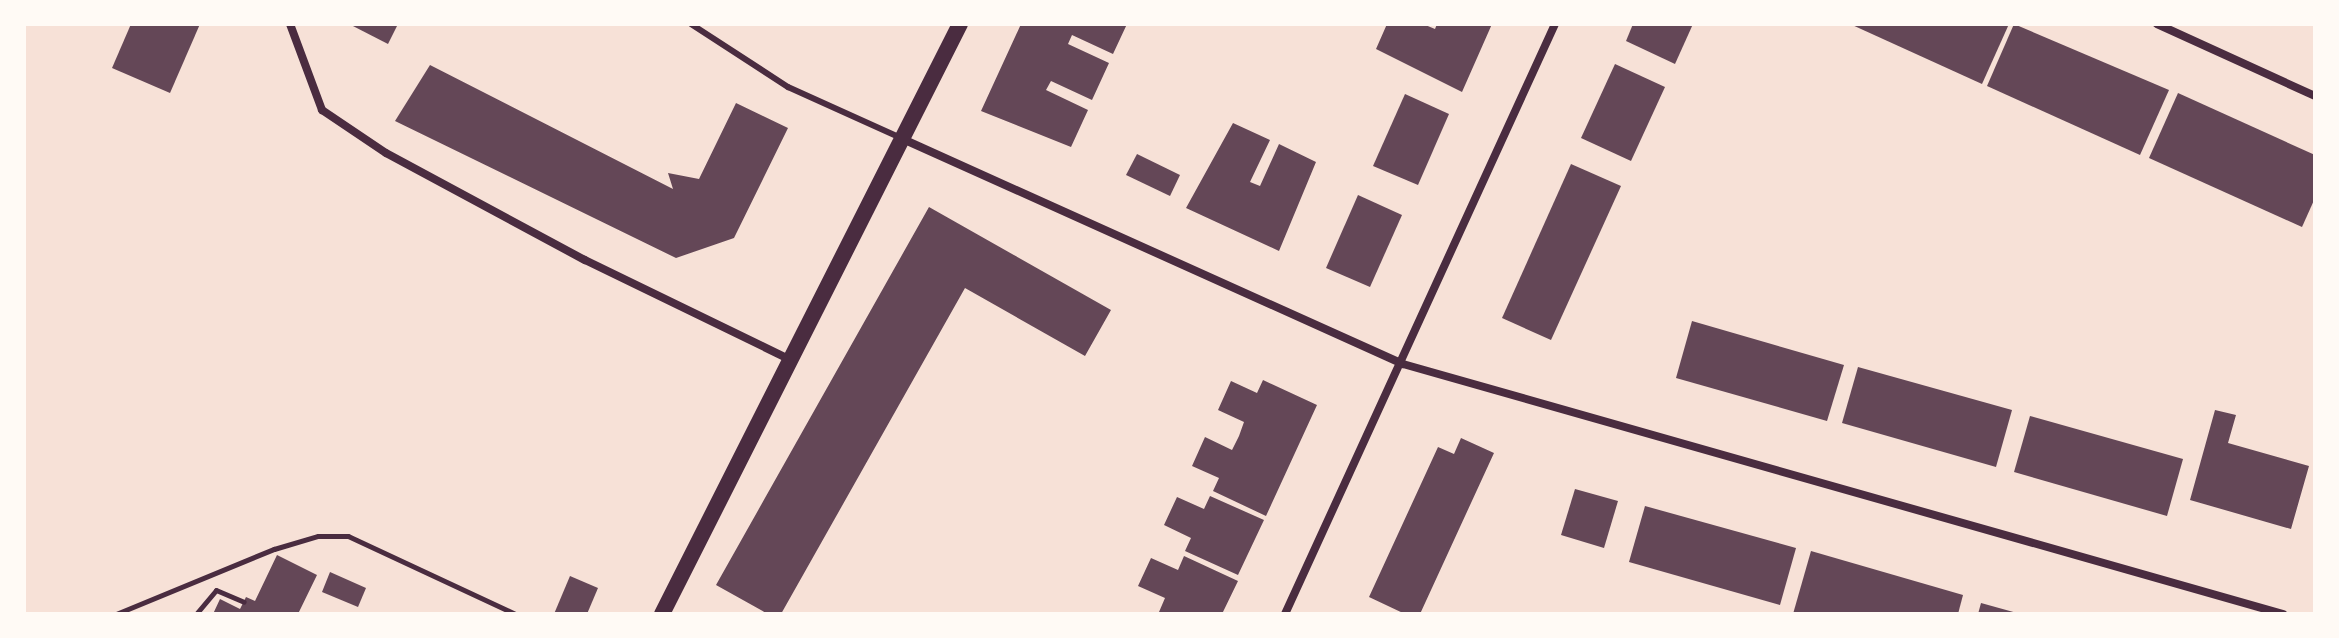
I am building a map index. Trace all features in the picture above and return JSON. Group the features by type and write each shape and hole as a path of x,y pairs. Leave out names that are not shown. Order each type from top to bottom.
{"main road":[{"path":"662,614 905,140 960,24"}],"street":[{"path":"290,24 322,110 386,153 585,260 791,360"},
{"path":"1285,614 1403,364 1555,24"},
{"path":"2157,24 2315,96"},
{"path":"905,140 1403,364 2283,614"}],"lane":[{"path":"691,24 788,87 905,140"}],"path":[{"path":"116,614 274,549 318,536 348,536 515,614"},
{"path":"196,614 216,590 244,602"}],"building":[{"path":"131,24 200,24 170,93 112,68"},
{"path":"349,24 398,24 388,44"},
{"path":"1021,24 1127,24 1113,54 1072,35 1068,44 1109,63 1092,100 1051,81 1046,90 1088,110 1071,147 981,111"},
{"path":"1387,24 1423,24 1435,29 1437,24 1492,24 1462,92 1376,49"},
{"path":"1633,24 1693,24 1675,64 1626,41"},
{"path":"1850,24 2009,24 1982,84"},
{"path":"2014,24 2169,90 2140,155 1987,86"},
{"path":"1615,64 1665,87 1631,161 1581,138"},
{"path":"430,65 673,189 668,173 699,179 736,103 788,128 734,238 676,258 395,121"},
{"path":"2178,93 2315,155 2315,198 2302,227 2149,158"},
{"path":"1405,94 1449,114 1418,185 1373,166"},
{"path":"1233,123 1270,140 1250,182 1260,186 1279,144 1316,162 1279,251 1186,208"},
{"path":"1137,154 1180,175 1170,196 1126,175"},
{"path":"1571,164 1621,186 1551,340 1502,318"},
{"path":"1358,195 1402,215 1370,287 1326,268"},
{"path":"929,207 1111,310 1085,356 965,288 781,614 768,614 716,585"},
{"path":"1692,321 1844,365 1827,421 1676,378"},
{"path":"1858,367 2012,410 1996,467 1842,423"},
{"path":"1263,380 1317,405 1266,516 1213,491 1219,478 1192,466 1205,437 1232,450 1239,436 1244,422 1218,410 1231,381 1257,393"},
{"path":"2215,410 2236,415 2228,443 2309,466 2291,529 2190,500"},
{"path":"2030,416 2183,459 2167,516 2014,472"},
{"path":"1461,438 1494,453 1420,614 1405,614 1369,597 1438,447 1454,454"},
{"path":"1575,489 1618,501 1604,548 1561,535"},
{"path":"1210,496 1264,520 1238,575 1185,551 1191,538 1164,525 1177,497 1204,509"},
{"path":"1645,506 1796,548 1780,605 1629,562"},
{"path":"1811,551 1963,595 1958,614 1793,614"},
{"path":"277,555 317,575 298,614 213,614 220,599 240,609 246,597 255,601"},
{"path":"1184,556 1238,581 1222,614 1164,614 1159,612 1165,598 1138,586 1151,558 1178,570"},
{"path":"330,572 366,588 358,607 322,592"},
{"path":"570,576 598,588 587,614 554,614"},
{"path":"1981,603 2017,613 2017,614 1978,614"}]}
